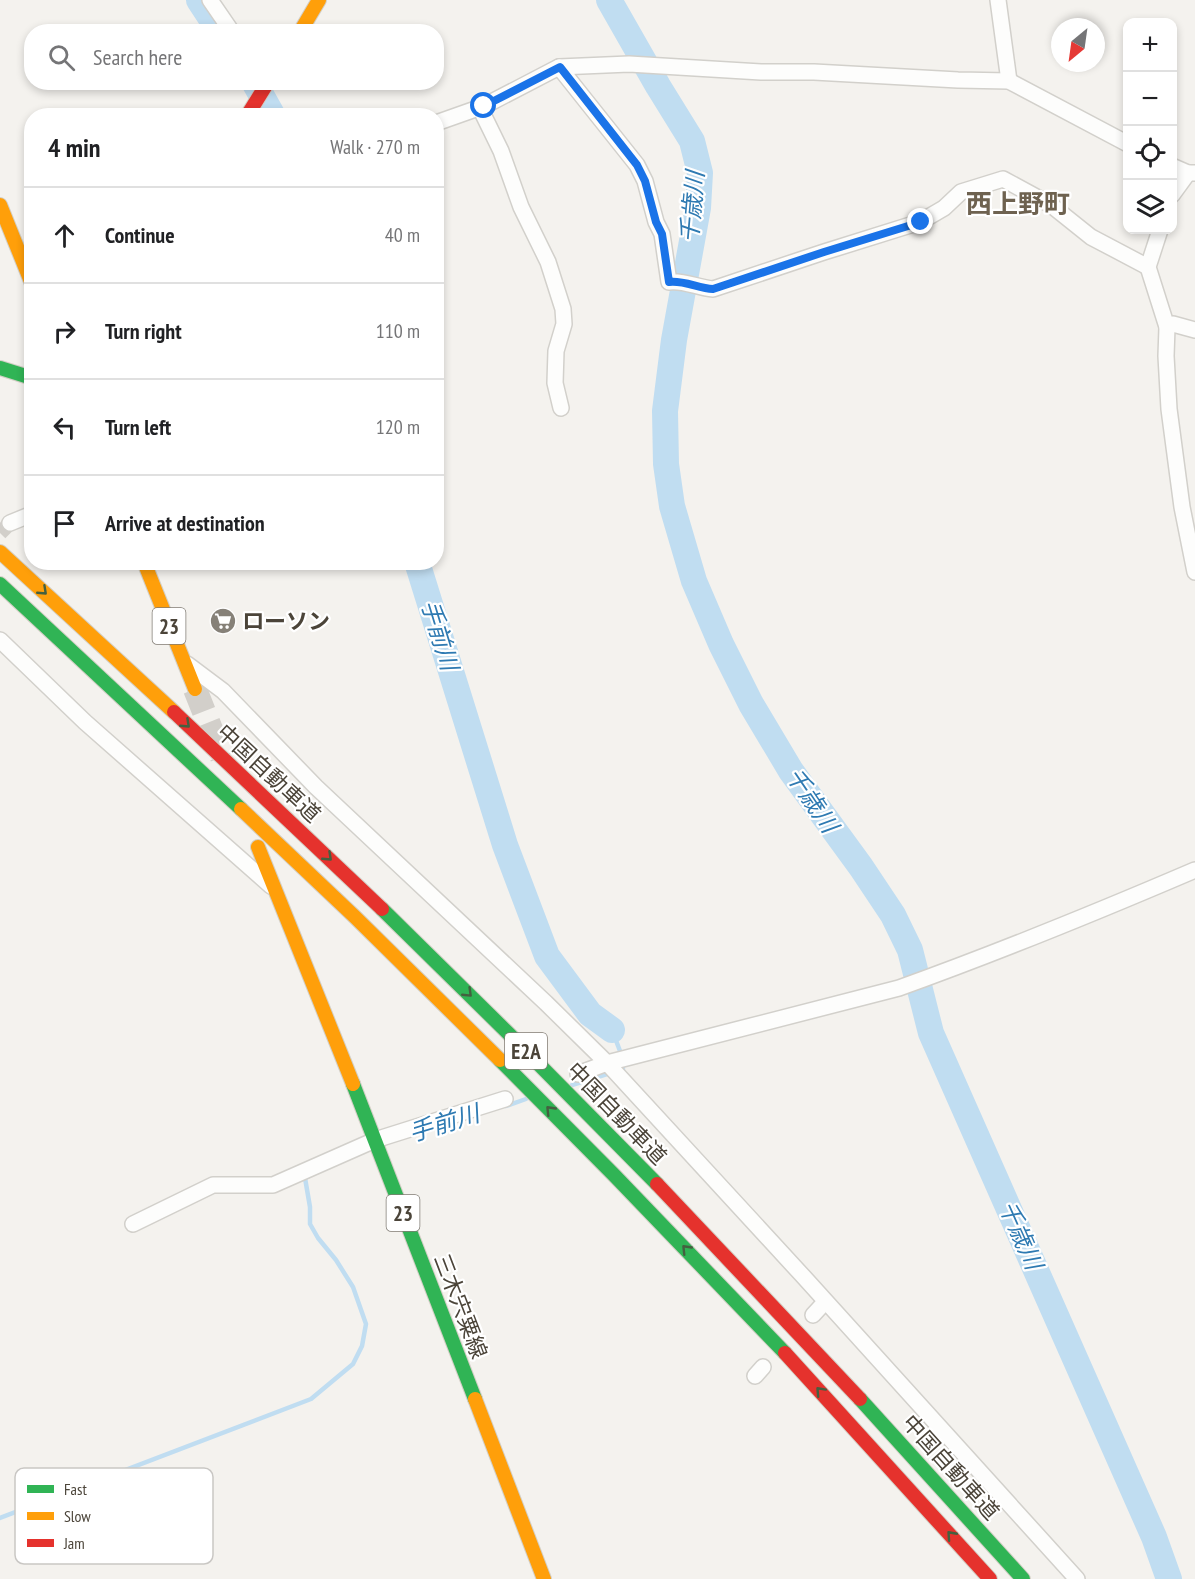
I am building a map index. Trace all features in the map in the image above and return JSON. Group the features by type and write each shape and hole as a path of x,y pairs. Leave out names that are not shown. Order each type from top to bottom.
{"main road":[{"path":"305,24 319,0"},
{"path":"252,108 264,90"},
{"path":"0,205 24,264"},
{"path":"0,368 24,376"},
{"name":"中国自動車道","path":"0,552 334,862 510,1034 716,1245 904,1445 1023,1579"},
{"name":"23","path":"147,570 195,689"},
{"name":"中国自動車道","path":"0,584 317,879 502,1061 700,1263 880,1456 990,1579"},
{"name":"三木宍粟線","path":"258,847 375,1140 544,1579"}],"street":[{"path":"210,0 226,24"},
{"path":"998,0 1009,81"},
{"path":"444,120 480,108 560,67 638,65 1009,81 1123,141"},
{"path":"560,67 637,165 645,181 656,222 662,234 669,282 676,281 713,289 921,222 944,208 961,192 1003,179 1052,206 1091,237 1148,267"},
{"path":"480,108 501,151 521,207 548,262 563,309 564,324 555,351 555,383 561,408"},
{"path":"1177,167 1192,173 1177,190"},
{"path":"1159,234 1148,267 1167,327 1166,356 1170,409 1182,507 1195,572"},
{"path":"1167,327 1173,324 1195,330"},
{"path":"10,523 24,517"},
{"path":"0,640 85,722 275,890"},
{"path":"184,662 223,691 316,787 607,1063 1077,1579"},
{"path":"578,1074 607,1063 905,986 1078,920 1195,870"},
{"path":"133,1224 213,1185 273,1185 375,1140 505,1099"},
{"path":"813,1315 825,1302"}],"waterway":[{"name":"手前川","path":"199,0 215,24"},
{"name":"千歳川","path":"609,0 692,141 700,173 698,208 674,340 665,411 666,464 672,506 694,581 721,644 751,704 791,771 893,915 910,950 931,1033 1154,1537 1169,1579"},
{"name":"手前川","path":"258,90 269,108"},
{"name":"手前川","path":"419,570 505,845 547,956 590,1014 612,1030"},
{"name":"手前川","path":"572,1085 623,1069 620,1051 612,1030"},
{"name":"手前川","path":"506,1106 526,1099"},
{"name":"手前川","path":"131,1468 311,1399 353,1364 362,1346 366,1324 353,1287 310,1224 310,1207 305,1178 309,1176"},
{"name":"手前川","path":"0,1518 15,1512"}],"tunnel":[{"path":"0,533 10,523"},
{"path":"195,689 222,757"}],"traffic: fast":[{"path":"0,368 24,376"},
{"path":"0,584 241,809"},
{"path":"382,909 657,1184"},
{"path":"500,1060 785,1353"},
{"path":"353,1084 475,1399"},
{"path":"860,1399 1023,1579"}],"traffic: slow":[{"path":"305,24 319,0"},
{"path":"0,205 24,264"},
{"path":"0,552 174,712"},
{"path":"147,570 195,689"},
{"path":"241,809 500,1060"},
{"path":"258,847 353,1084"},
{"path":"475,1399 544,1579"}],"traffic: jam":[{"path":"252,108 263,90"},
{"path":"174,712 382,909"},
{"path":"657,1184 860,1399"},
{"path":"785,1353 990,1579"}],"place":[{"name":"ローソン","path":"223,621"}],"district":[{"name":"西上野町","path":"1018,203"}],"route":[{"path":"484,106 560,67 637,165 645,181 656,222 662,234 669,282 676,281 713,289 921,222"}]}
